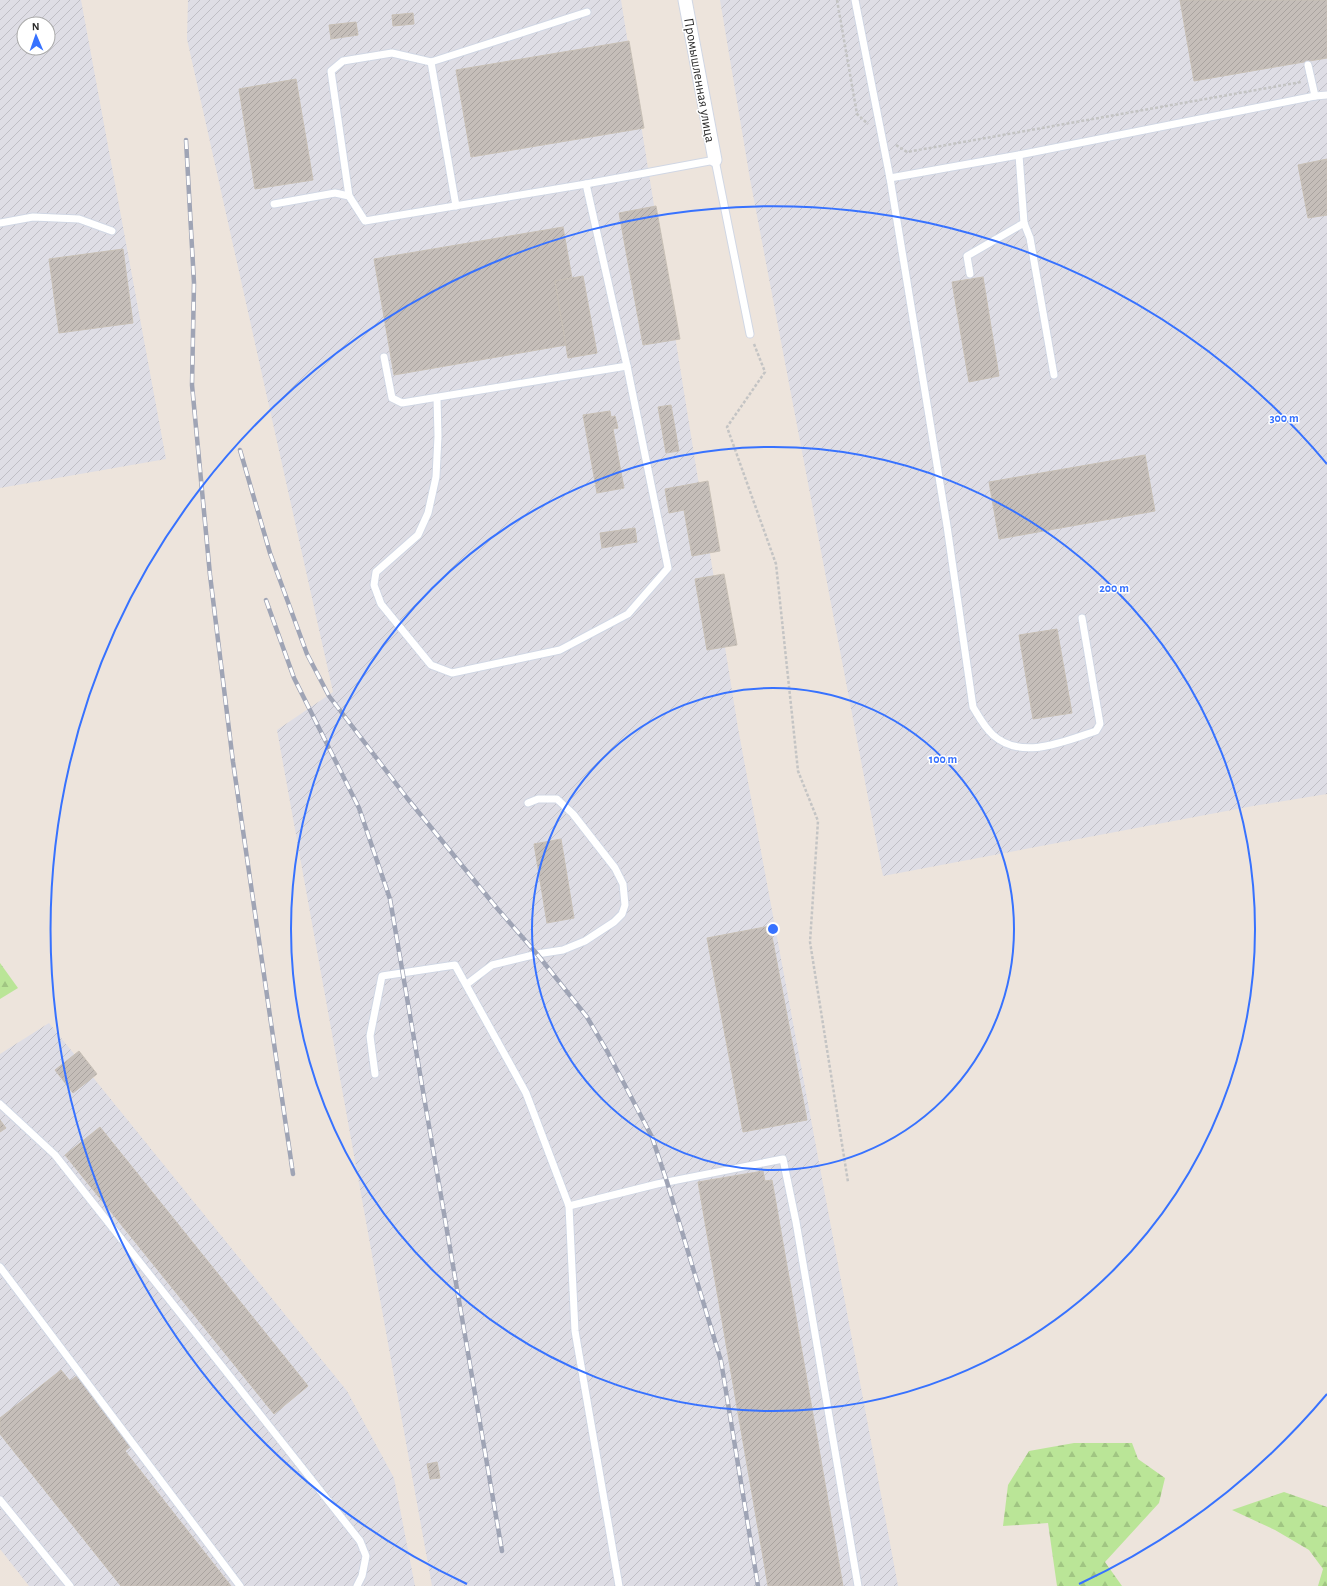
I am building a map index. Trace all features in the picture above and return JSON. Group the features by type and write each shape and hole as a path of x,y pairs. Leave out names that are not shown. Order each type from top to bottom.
{"street":[{"name":"Промышленная улица","path":"685,0 715,160"}],"lane":[{"path":"855,0 890,178 947,526 973,707 983,724 993,736 1006,743 1022,748 1046,746 1096,731 1100,724 1082,618"},
{"path":"587,12 431,62 392,53 343,61 331,71 349,196 365,221 586,184 715,160 750,334"},
{"path":"431,62 456,206"},
{"path":"1308,65 1315,96"},
{"path":"890,178 1019,155 1315,96 1327,95"},
{"path":"1019,155 1024,222 1030,238 1054,375"},
{"path":"437,398 438,436 436,477 428,513 418,535 376,572 374,585 381,604 430,665 452,673 560,650 628,614 668,568 628,366 586,184"},
{"path":"274,204 335,193 349,196"},
{"path":"0,223 33,217 79,219 112,231"},
{"path":"970,274 967,256 1024,222"},
{"path":"384,357 392,398 402,403 628,366"},
{"path":"467,984 492,964 537,954 564,950 585,941 614,922 622,914 625,905 623,884 615,868 573,814 557,800 538,799 528,803"},
{"path":"375,1074 370,1036 382,976 455,965 467,984 526,1093 569,1206 575,1331 619,1586"},
{"path":"0,1104 55,1156 360,1541 366,1556 362,1576 357,1586"},
{"path":"569,1206 657,1184 783,1159 796,1222 858,1586"},
{"path":"0,1267 240,1586"},
{"path":"0,1500 70,1586"}],"path":[{"path":"837,0 857,114 882,137 907,152 1312,81"},
{"path":"750,334 764,372 727,427 776,564 798,771 818,821 810,942 848,1182"}],"shaded area":[{"path":"0,0 81,0 166,459 0,488"},
{"path":"188,0 621,0 738,728 898,1586 432,1586 277,730 333,692 187,39"},
{"path":"720,0 1327,0 1327,794 1253,806 883,876 750,179"},
{"path":"49,1023 347,1391 394,1478 415,1586 29,1586 0,1549 0,1054"}],"green space":[{"path":"0,963 18,988 0,999"},
{"path":"1074,1443 1132,1443 1138,1459 1165,1478 1159,1503 1105,1562 1122,1586 1057,1586 1048,1523 1003,1526 1008,1485 1029,1451"},
{"path":"1284,1492 1327,1507 1327,1586 1318,1586 1323,1569 1309,1550 1275,1530 1232,1510"}],"building":[{"path":"1180,0 1327,0 1327,58 1194,81"},
{"path":"413,13 414,24 393,26 392,15"},
{"path":"356,22 358,35 331,39 329,25"},
{"path":"629,41 644,128 471,157 456,70"},
{"path":"296,79 313,180 255,189 239,89"},
{"path":"1327,159 1327,215 1308,218 1298,165"},
{"path":"656,206 680,339 643,345 619,213"},
{"path":"563,227 572,278 555,281 566,345 394,375 374,259"},
{"path":"123,249 133,323 59,333 49,259"},
{"path":"583,276 597,353 568,358 555,281"},
{"path":"983,277 999,376 969,382 952,282"},
{"path":"671,405 679,451 666,453 658,407"},
{"path":"610,411 611,417 615,416 618,428 613,429 624,488 597,493 583,415"},
{"path":"1145,455 1155,511 999,539 989,482"},
{"path":"708,481 720,551 692,556 684,510 669,513 665,489"},
{"path":"635,528 637,542 602,548 600,533"},
{"path":"724,574 737,645 707,650 695,579"},
{"path":"1057,629 1072,713 1033,719 1019,635"},
{"path":"561,839 574,918 547,923 534,844"},
{"path":"770,926 807,1120 743,1132 707,938"},
{"path":"79,1051 97,1074 73,1093 55,1070"},
{"path":"0,1120 6,1128 0,1132"},
{"path":"100,1127 308,1386 274,1414 65,1155"},
{"path":"763,1171 765,1181 772,1180 843,1586 768,1586 698,1182"},
{"path":"61,1370 70,1381 82,1372 136,1442 125,1451 231,1586 121,1586 0,1434 0,1418"},
{"path":"437,1462 440,1478 430,1479 427,1464"}],"railway":[{"path":"186,140 194,283 192,385 210,575 233,762 293,1174"},
{"path":"240,450 270,553 307,654 329,696 407,798 496,907 537,954 587,1017 607,1051 652,1137 721,1361 758,1586"},
{"path":"266,600 294,678 359,808 390,899 502,1551"}]}
